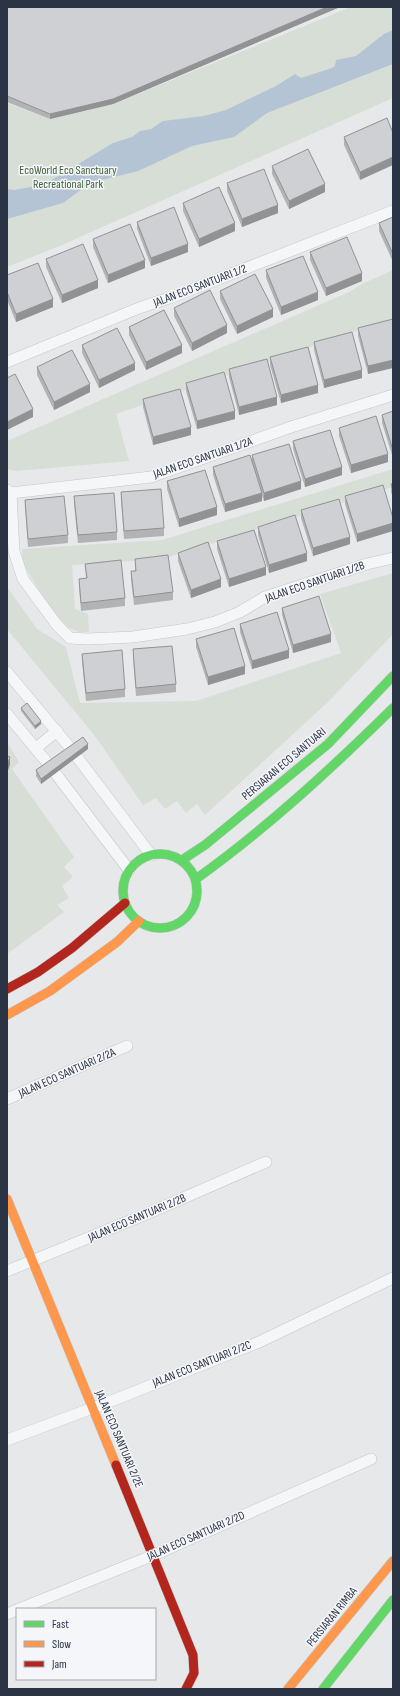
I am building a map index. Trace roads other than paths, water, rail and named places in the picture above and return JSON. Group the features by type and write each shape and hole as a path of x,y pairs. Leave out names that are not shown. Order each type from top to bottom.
{"street":[{"name":"JALAN ECO SANTUARI 1/2","path":"7,362 139,308 172,297 393,211"},
{"name":"JALAN ECO SANTUARI 1/2A","path":"9,492 151,476 291,427 393,395"},
{"name":"JALAN ECO SANTUARI 1/2B","path":"9,492 14,551 23,579 57,625 70,638 88,639 133,637 187,629 215,622 240,612 265,597 367,564 393,558"},
{"path":"7,672 57,731 151,855"},
{"name":"PERSIARAN ECO SANTUARI","path":"182,860 228,826 328,744 393,676"},
{"path":"196,879 217,865 267,825 342,758 393,708"},
{"path":"7,714 36,748 129,870"},
{"path":"36,748 57,731"},
{"path":"167,854 182,860 196,879 198,890 196,902 191,912 182,921 172,926 161,928 149,926 139,921 130,913 125,903 123,892 124,880 129,870 135,863 151,855 167,854"},
{"path":"7,989 38,972 72,948 125,903"},
{"path":"7,1015 50,991 117,942 139,921"},
{"name":"JALAN ECO SANTUARI 2/2A","path":"7,1100 128,1046"},
{"name":"JALAN ECO SANTUARI 2/2B","path":"7,1271 149,1214 266,1162"},
{"name":"JALAN ECO SANTUARI 2/2E","path":"7,1199 34,1261 92,1408 154,1555 193,1655 195,1666 194,1678 186,1689"},
{"name":"JALAN ECO SANTUARI 2/2C","path":"7,1440 92,1408 257,1342 393,1278"},
{"name":"JALAN ECO SANTUARI 2/2D","path":"21,1608 154,1555 370,1459"},
{"name":"PERSIARAN RIMBA","path":"288,1689 393,1560"},
{"path":"323,1689 393,1600"}],"water":[{"path":"393,30 393,64 267,113 234,137 192,146 138,171 90,183 63,203 7,219 7,189 14,190 37,186 50,181 113,143 132,137 140,131 151,129 163,121 204,116 226,110 276,86 295,74 301,78 332,68 335,66 336,60 356,56 384,34"}],"park label":[{"name":"EcoWorld Eco Sanctuary Recreational Park","path":"68,177"}]}
